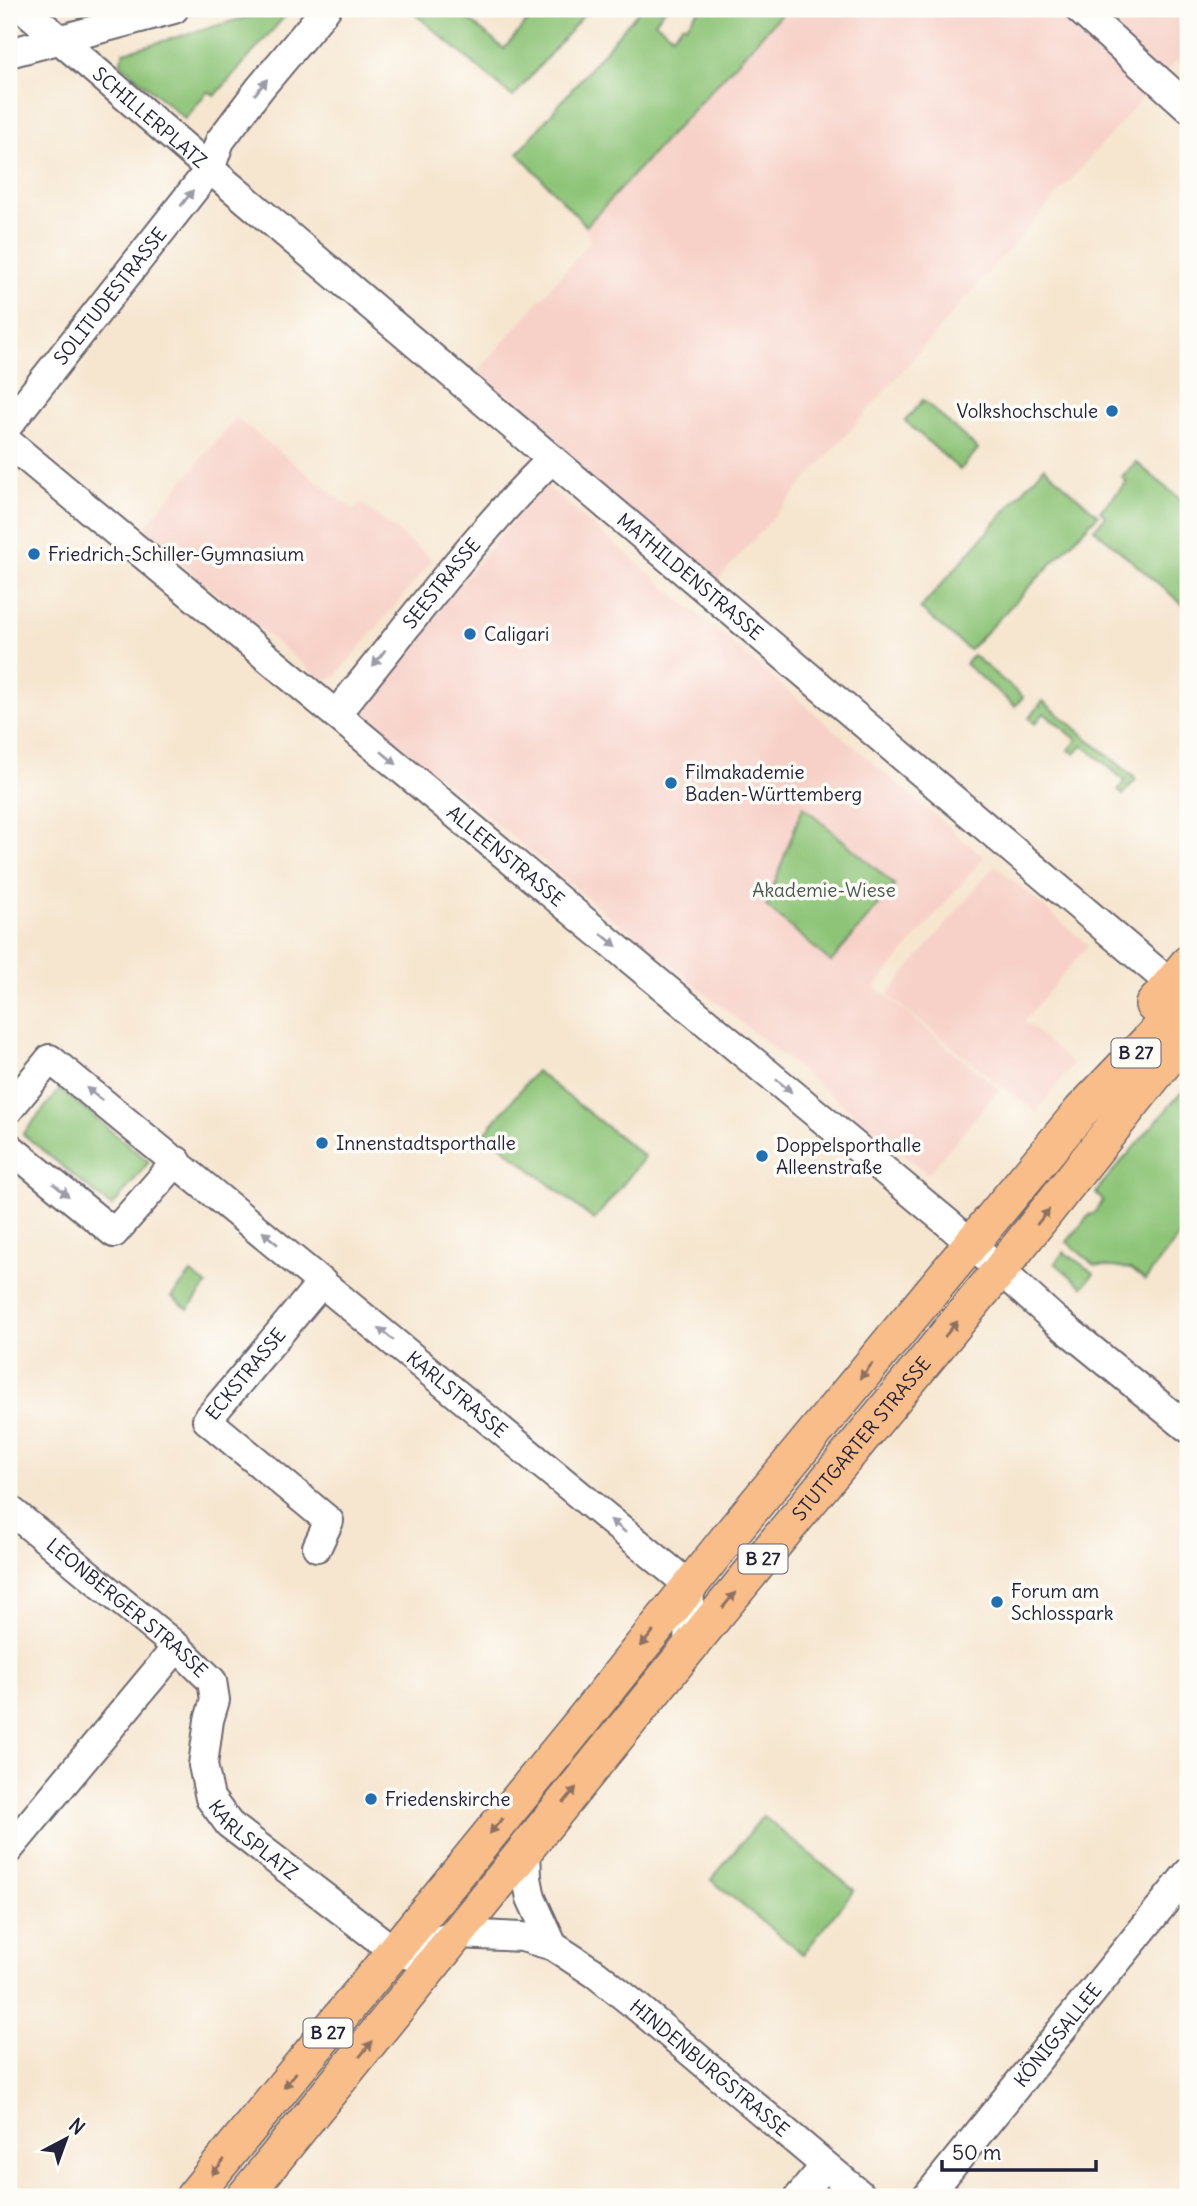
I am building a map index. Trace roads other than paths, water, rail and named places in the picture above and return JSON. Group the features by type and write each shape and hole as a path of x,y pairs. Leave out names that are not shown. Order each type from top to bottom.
{"main road":[{"name":"STUTTGARTER STRASSE","path":"193,2197 1081,1111 1152,1037 1183,979"},
{"name":"STUTTGARTER STRASSE","path":"244,2197 688,1649 1000,1270 1188,1033"},
{"name":"STUTTGARTER STRASSE","path":"1107,1137 1188,1066"}],"street":[{"name":"SCHILLERPLATZ","path":"24,9 210,169 220,141 326,9"},
{"path":"9,53 174,9"},
{"path":"1079,9 1188,107"},
{"name":"SOLITUDESTRASSE","path":"9,424 210,169"},
{"name":"MATHILDENSTRASSE","path":"210,169 552,459 1183,979"},
{"name":"ALLEENSTRASSE","path":"9,443 972,1243 1054,1318 1188,1428"},
{"name":"SEESTRASSE","path":"336,714 396,637 517,493 552,459"},
{"name":"KARLSTRASSE","path":"9,1108 50,1059 690,1586"},
{"path":"9,1147 114,1233 177,1161"},
{"name":"ECKSTRASSE","path":"317,1547 329,1521 207,1420 322,1282"},
{"name":"LEONBERGER STRASSE","path":"9,1509 177,1647 212,1681"},
{"path":"688,1649 690,1586"},
{"path":"9,1849 177,1647"},
{"name":"KARLSPLATZ","path":"212,1681 215,1700 209,1720 203,1765 210,1798 229,1824 394,1951"},
{"path":"526,1848 531,1898 553,1946"},
{"name":"KÖNIGSALLEE","path":"927,2197 1188,1874"},
{"path":"453,1880 449,1914 458,1934"},
{"name":"HINDENBURGSTRASSE","path":"394,1951 409,1955 458,1934 522,1937 553,1946 615,1989 863,2197"},
{"name":"STUTTGARTER STRASSE","path":"392,2016 400,1993 401,1979 394,1951"},
{"path":"799,2197 825,2166"}],"place":[{"name":"Volkshochschule","path":"1112,411"},
{"name":"Friedrich-Schiller-Gymnasium","path":"34,554"},
{"name":"Caligari","path":"470,634"},
{"name":"Filmakademie Baden-Württemberg","path":"671,783"},
{"name":"Innenstadtsporthalle","path":"322,1143"},
{"name":"Doppelsporthalle Alleenstraße","path":"762,1156"},
{"name":"Forum am Schlosspark","path":"997,1602"},
{"name":"Friedenskirche","path":"371,1799"}],"park label":[{"name":"Akademie-Wiese","path":"824,890"}]}
